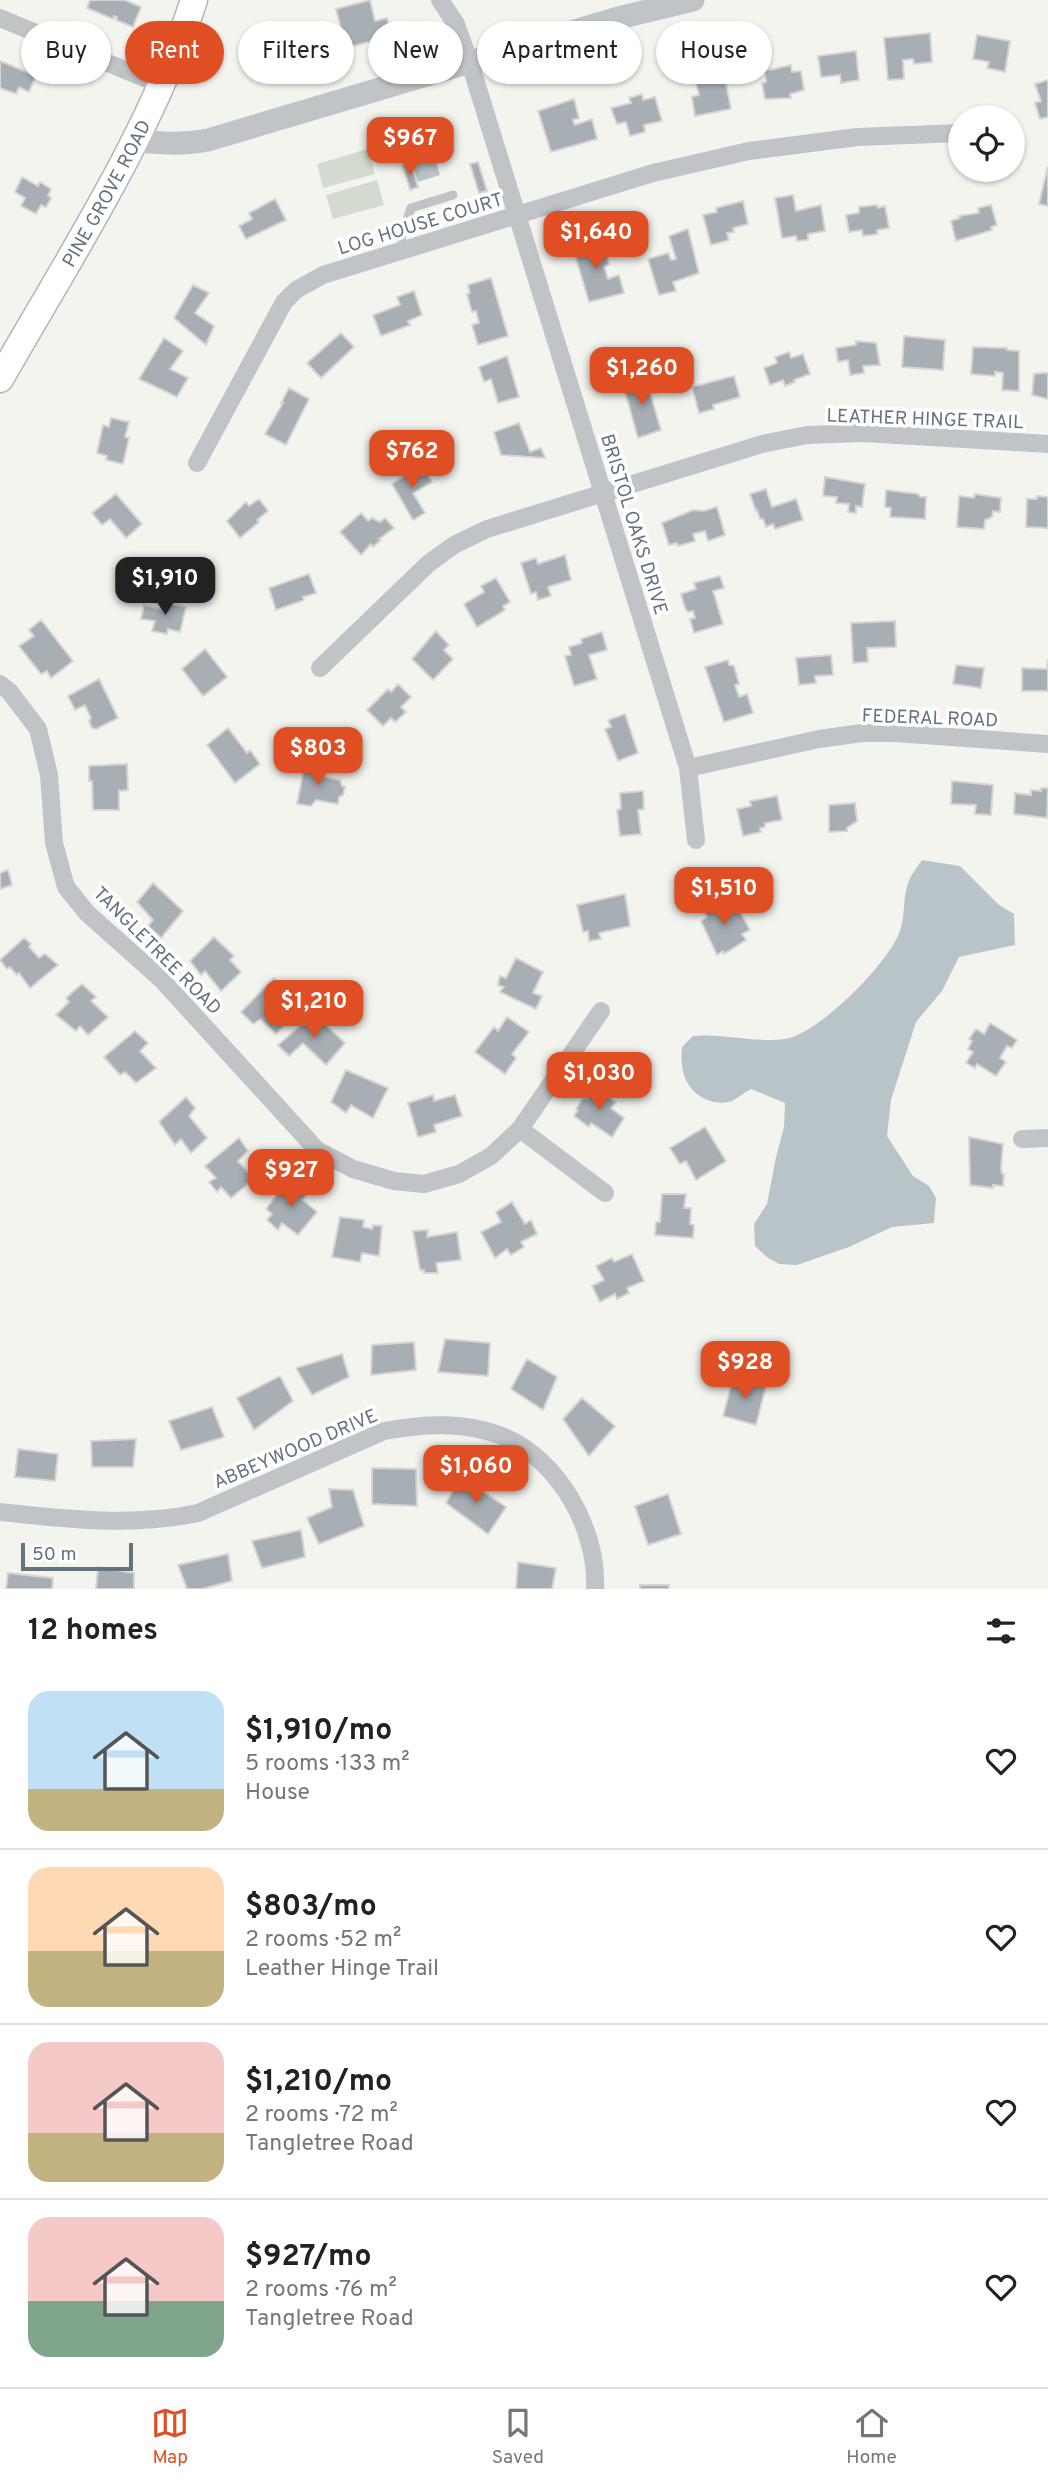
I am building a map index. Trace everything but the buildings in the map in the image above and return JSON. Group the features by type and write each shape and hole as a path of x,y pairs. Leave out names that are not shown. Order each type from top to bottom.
{"main road":[{"name":"PINE GROVE ROAD","path":"0,379 134,141 181,41 194,0"}],"street":[{"name":"BRISTOL OAKS DRIVE","path":"440,0 456,24 470,63 688,768 696,840"},
{"path":"134,141 166,145 208,140 618,18 693,0"},
{"path":"0,18 160,85"},
{"name":"LOG HOUSE COURT","path":"197,463 284,302 296,290 323,275 653,173 749,151 858,137 948,134"},
{"name":"LEATHER HINGE TRAIL","path":"320,668 428,564 454,545 487,529 762,444 807,435 863,433 1048,444"},
{"name":"TANGLETREE ROAD","path":"0,684 9,691 38,729 49,775 54,843 66,887 87,913 162,979 317,1150 353,1169 394,1181 424,1184 460,1174 491,1156 520,1129 601,1010"},
{"name":"FEDERAL ROAD","path":"688,768 819,739 862,733 1048,744"},
{"path":"520,1129 605,1193"},
{"path":"1022,1139 1048,1138"},
{"name":"ABBEYWOOD DRIVE","path":"0,1512 81,1520 175,1518 198,1513 384,1431 415,1426 460,1426 504,1436 529,1452 561,1484 573,1503 591,1544 596,1566 595,1589"}],"lane":[{"path":"405,250 401,238 411,208 453,195"}],"shaded area":[{"path":"427,134 440,175 418,182 405,141"},
{"path":"368,149 375,174 323,188 317,164"},
{"path":"377,180 384,205 333,219 326,195"},
{"path":"922,860 960,866 999,905 1014,914 1015,945 959,957 942,991 916,1022 891,1100 887,1136 913,1176 929,1186 936,1198 934,1223 892,1227 849,1247 797,1265 779,1264 755,1246 754,1224 767,1204 784,1127 785,1103 751,1089 729,1102 718,1103 705,1099 688,1084 682,1063 682,1047 693,1036 785,1039 815,1025 832,1012 865,981 898,936 908,883"}]}
